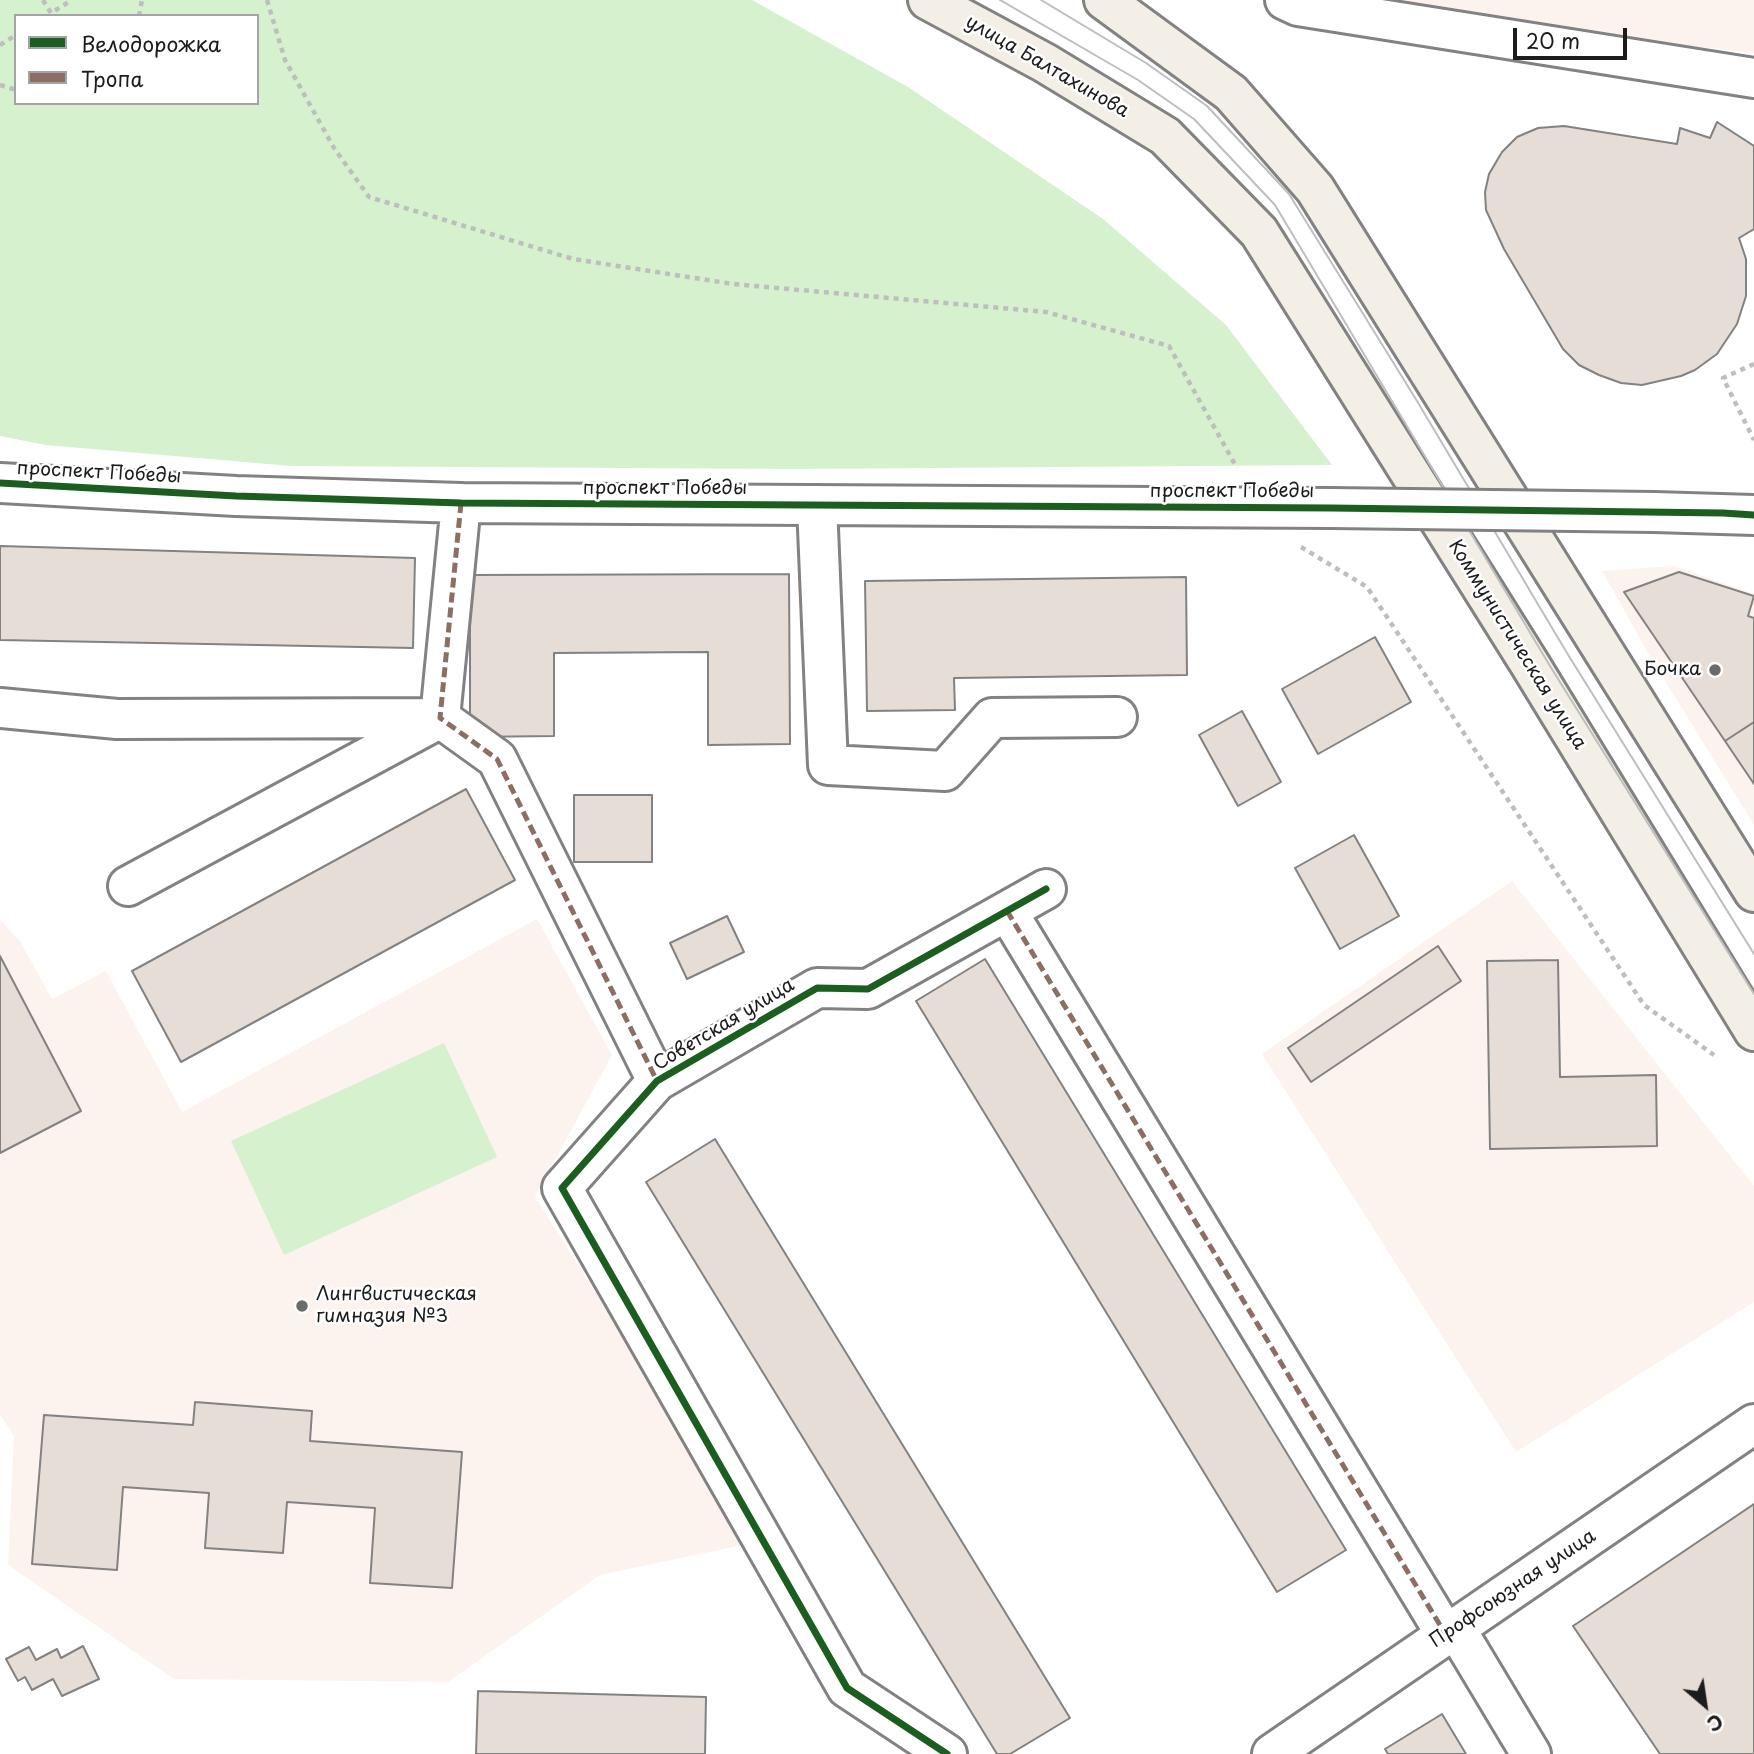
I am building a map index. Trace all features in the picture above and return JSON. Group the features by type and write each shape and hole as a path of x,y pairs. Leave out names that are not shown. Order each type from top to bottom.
{"main road":[{"name":"улица Балтахинова","path":"928,0 1045,63 1165,136"},
{"path":"1104,0 1230,93 1315,189 1754,892"},
{"name":"Коммунистическая улица","path":"1165,136 1259,232 1523,654 1754,1031"}],"street":[{"path":"1285,0 1298,6 1754,78"},
{"name":"проспект Победы","path":"0,483 236,496 461,503 1331,508 1654,512 1754,516"},
{"path":"440,718 461,503"},
{"path":"817,505 828,765 945,771 992,718 1117,717"},
{"path":"0,708 117,719 440,718 497,759 657,1081"},
{"path":"128,886 440,718"},
{"name":"Советская улица","path":"947,1754 847,1688 562,1188 657,1081 817,988 868,989 1046,889"},
{"path":"1007,911 1451,1632 1531,1754"},
{"name":"Профсоюзная улица","path":"1272,1754 1754,1424"}],"path":[{"path":"43,0 48,14 72,0"},
{"path":"267,0 285,60 334,148 369,197 573,259 733,284 1046,312 1169,346 1243,478"},
{"path":"1754,364 1723,378 1754,440"},
{"path":"1292,542 1367,587 1644,1005 1714,1055"}],"shaded area":[{"path":"1296,0 1754,0 1754,53 1299,2"},
{"name":"Бочка","path":"1674,566 1754,594 1754,825 1651,658 1602,571"},
{"path":"1512,881 1754,1186 1754,1302 1516,1452 1262,1054"},
{"name":"Лингвистическая гимназия №3","path":"537,919 612,1055 535,1197 695,1449 747,1544 600,1575 448,1682 174,1679 8,1565 14,1435 0,1415 0,920 20,941 52,999 106,971 182,1112"}],"green space":[{"path":"0,0 752,0 908,87 1103,219 1226,325 1332,465 796,469 291,466 46,445 0,436"},
{"path":"444,1043 497,1157 284,1255 231,1141"}],"building":[{"path":"1717,122 1754,146 1754,229 1739,238 1746,259 1746,296 1737,324 1717,354 1695,370 1681,376 1642,385 1621,383 1579,365 1563,349 1504,249 1486,210 1485,192 1489,174 1502,152 1517,137 1538,128 1564,126 1677,144 1680,128 1710,138"},
{"path":"0,546 415,558 413,648 0,640"},
{"name":"Бочка","path":"1679,572 1754,596 1748,616 1754,618 1754,722 1725,741 1624,592"},
{"path":"789,574 790,744 708,745 708,652 554,653 554,736 470,737 470,575"},
{"path":"1186,577 1187,675 954,678 955,710 867,711 865,581"},
{"path":"1375,637 1411,702 1318,754 1282,689"},
{"path":"1242,711 1281,782 1238,806 1199,735"},
{"path":"1754,722 1754,784 1725,741"},
{"path":"466,789 515,880 181,1062 132,971"},
{"path":"574,795 652,795 652,862 574,862"},
{"path":"1354,835 1399,916 1340,949 1295,868"},
{"path":"727,916 744,952 687,979 670,943"},
{"path":"1438,946 1461,981 1311,1082 1288,1048"},
{"path":"0,956 81,1111 0,1153"},
{"path":"985,959 1346,1550 1277,1592 916,1001"},
{"path":"1558,960 1560,1077 1656,1075 1657,1146 1490,1149 1487,961"},
{"path":"715,1139 1070,1718 1010,1754 997,1754 646,1182"},
{"path":"195,1402 312,1411 310,1441 462,1452 452,1588 370,1583 375,1508 287,1502 283,1553 205,1548 209,1493 123,1487 117,1570 32,1564 44,1415 193,1425"},
{"path":"1754,1504 1754,1754 1660,1754 1573,1626"},
{"path":"83,1646 99,1679 62,1696 53,1679 32,1690 25,1677 18,1681 6,1659 29,1647 36,1660 57,1649 61,1658"},
{"path":"478,1691 706,1697 705,1754 476,1754"},
{"path":"1442,1714 1466,1754 1388,1754 1385,1749"}],"tram line":[{"path":"1000,0 1138,80 1194,119 1275,205 1550,666 1754,994"},
{"path":"1041,0 1146,63 1207,106 1289,194 1417,401 1567,653 1754,954"}],"marked path":[{"path":"461,503 440,718 497,759 657,1081"},
{"path":"1007,911 1446,1635"}],"cycle path":[{"path":"0,483 236,496 461,503 1331,508 1754,515"},
{"path":"947,1754 847,1688 562,1188 657,1081 817,988 868,989 1046,889"}],"place":[{"name":"Бочка","path":"1715,670"},
{"name":"Лингвистическая гимназия №3","path":"302,1306"}]}
